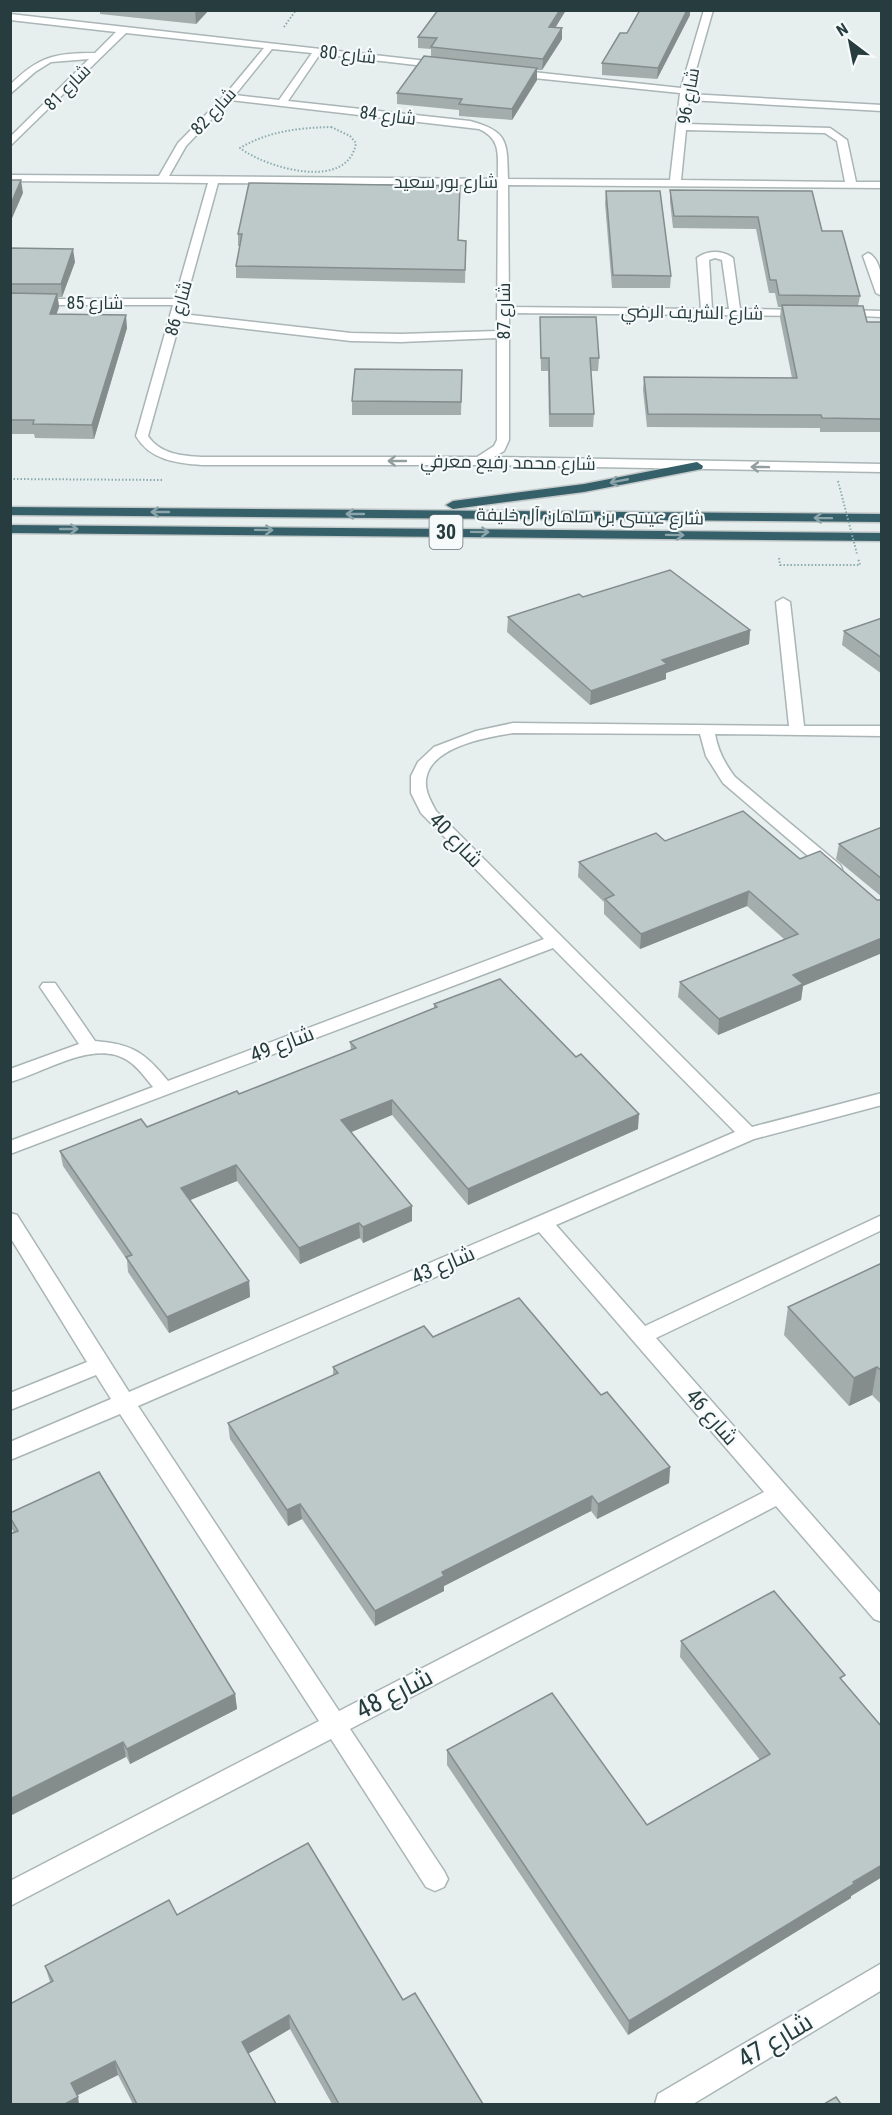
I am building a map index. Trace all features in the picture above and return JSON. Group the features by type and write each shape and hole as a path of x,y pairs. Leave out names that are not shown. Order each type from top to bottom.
{"highway":[{"path":"383,514 584,488 697,466"},
{"name":"شارع عيسى بن سلمان آل خليفة","path":"10,511 882,518"},
{"name":"شارع عيسى بن سلمان آل خليفة","path":"10,529 882,537"}],"street":[{"name":"شارع 96","path":"675,184 685,94 709,10"},
{"name":"شارع 80","path":"10,17 448,65"},
{"name":"شارع 81","path":"10,143 123,30"},
{"name":"شارع 82","path":"162,180 182,145 228,97 270,46"},
{"path":"282,103 318,51"},
{"path":"10,91 44,60 64,56 97,56"},
{"path":"507,72 685,94 882,108"},
{"name":"شارع 84","path":"228,97 470,124 489,129 498,134 501,141 502,182"},
{"path":"682,127 827,130 842,140 851,185"},
{"name":"شارع بور سعيد","path":"10,178 882,185"},
{"name":"شارع 86","path":"142,436 214,180"},
{"name":"شارع 87","path":"502,182 503,441"},
{"path":"707,312 703,258 709,255 727,258 735,312"},
{"path":"868,256 882,293"},
{"name":"شارع 85","path":"10,302 180,302"},
{"name":"شارع الشريف الرضي","path":"503,310 882,314"},
{"path":"176,317 351,337 401,338 503,334"},
{"name":"شارع محمد رفيع معرفي","path":"142,436 147,443 160,452 188,460 480,461 882,468"},
{"path":"480,461 492,455 500,448 503,441 520,456 532,462"},
{"path":"783,602 797,730"},
{"name":"شارع 40","path":"748,1134 429,813 421,802 419,773 423,765 439,750 449,745 478,735 513,728 882,731"},
{"path":"707,729 708,746 716,763 729,780 846,879"},
{"name":"شارع 49","path":"10,1148 554,941"},
{"path":"49,987 90,1046"},
{"path":"10,1076 90,1046 116,1048 136,1055 165,1089"},
{"name":"شارع 43","path":"10,1452 748,1134 882,1099"},
{"path":"10,1220 100,1365 435,1879"},
{"name":"شارع 46","path":"542,1222 882,1612"},
{"path":"642,1336 882,1222"},
{"path":"10,1402 100,1365"},
{"name":"شارع 48","path":"10,1894 779,1494"},
{"name":"شارع 47","path":"668,2104 882,1975"}],"path":[{"path":"331,127 350,136 356,143 354,154 346,164 329,170 281,168 248,156 240,148 262,135 300,128 331,127"},
{"path":"780,565 860,565 838,481"}],"building":[{"path":"438,10 560,10 549,27 562,28 543,59 431,47 437,38 418,37"},
{"path":"640,10 687,10 658,68 602,63 620,33 627,33"},
{"path":"424,56 537,68 512,109 459,104 462,99 397,93"},
{"path":"10,180 21,180 10,206"},
{"path":"249,183 460,186 458,240 466,241 465,270 236,266 242,234 238,234"},
{"path":"670,190 812,191 822,231 842,231 860,296 779,295 776,280 770,280 758,217 674,216"},
{"path":"606,191 660,191 671,276 613,275"},
{"path":"10,248 73,249 61,284 10,284"},
{"path":"10,293 57,294 50,314 126,315 92,425 33,424 34,420 10,420"},
{"path":"782,305 863,306 867,322 882,322 882,419 822,418 821,415 648,414 644,377 797,378"},
{"path":"540,317 596,317 599,358 590,358 594,414 550,414 549,358 541,358"},
{"path":"355,369 462,370 461,402 352,401"},
{"path":"670,570 750,630 662,660 667,664 591,691 508,617 579,594 583,597"},
{"path":"882,618 882,658 844,631"},
{"path":"743,811 800,859 820,851 877,900 882,900 882,938 793,975 803,984 719,1019 680,982 798,934 749,891 641,934 605,899 614,895 579,862 656,833 665,841"},
{"path":"882,827 882,879 839,844"},
{"path":"500,979 576,1057 581,1054 639,1114 468,1189 392,1100 341,1120 412,1206 363,1227 359,1223 299,1248 236,1165 181,1188 249,1281 167,1317 126,1257 132,1255 60,1151 141,1119 147,1127 237,1091 239,1094 356,1048 350,1042 437,1007 434,1004"},
{"path":"882,1263 882,1371 877,1367 854,1378 788,1307"},
{"path":"519,1298 601,1395 607,1392 670,1467 598,1504 592,1496 442,1572 444,1576 375,1611 300,1504 287,1510 228,1423 338,1373 333,1367 424,1326 433,1337"},
{"path":"99,1472 235,1694 127,1749 123,1742 10,1799 10,1534 18,1531 10,1513"},
{"path":"774,1591 845,1675 840,1678 882,1727 882,1865 629,2021 447,1750 552,1693 647,1825 770,1754 681,1641"},
{"path":"308,1843 403,2000 415,1993 483,2104 339,2104 289,2015 242,2042 276,2104 137,2104 115,2061 71,2083 78,2097 65,2104 10,2104 10,2004 53,1981 45,1966 169,1900 177,1915"},
{"path":"836,2097 841,2104 824,2104"}]}
